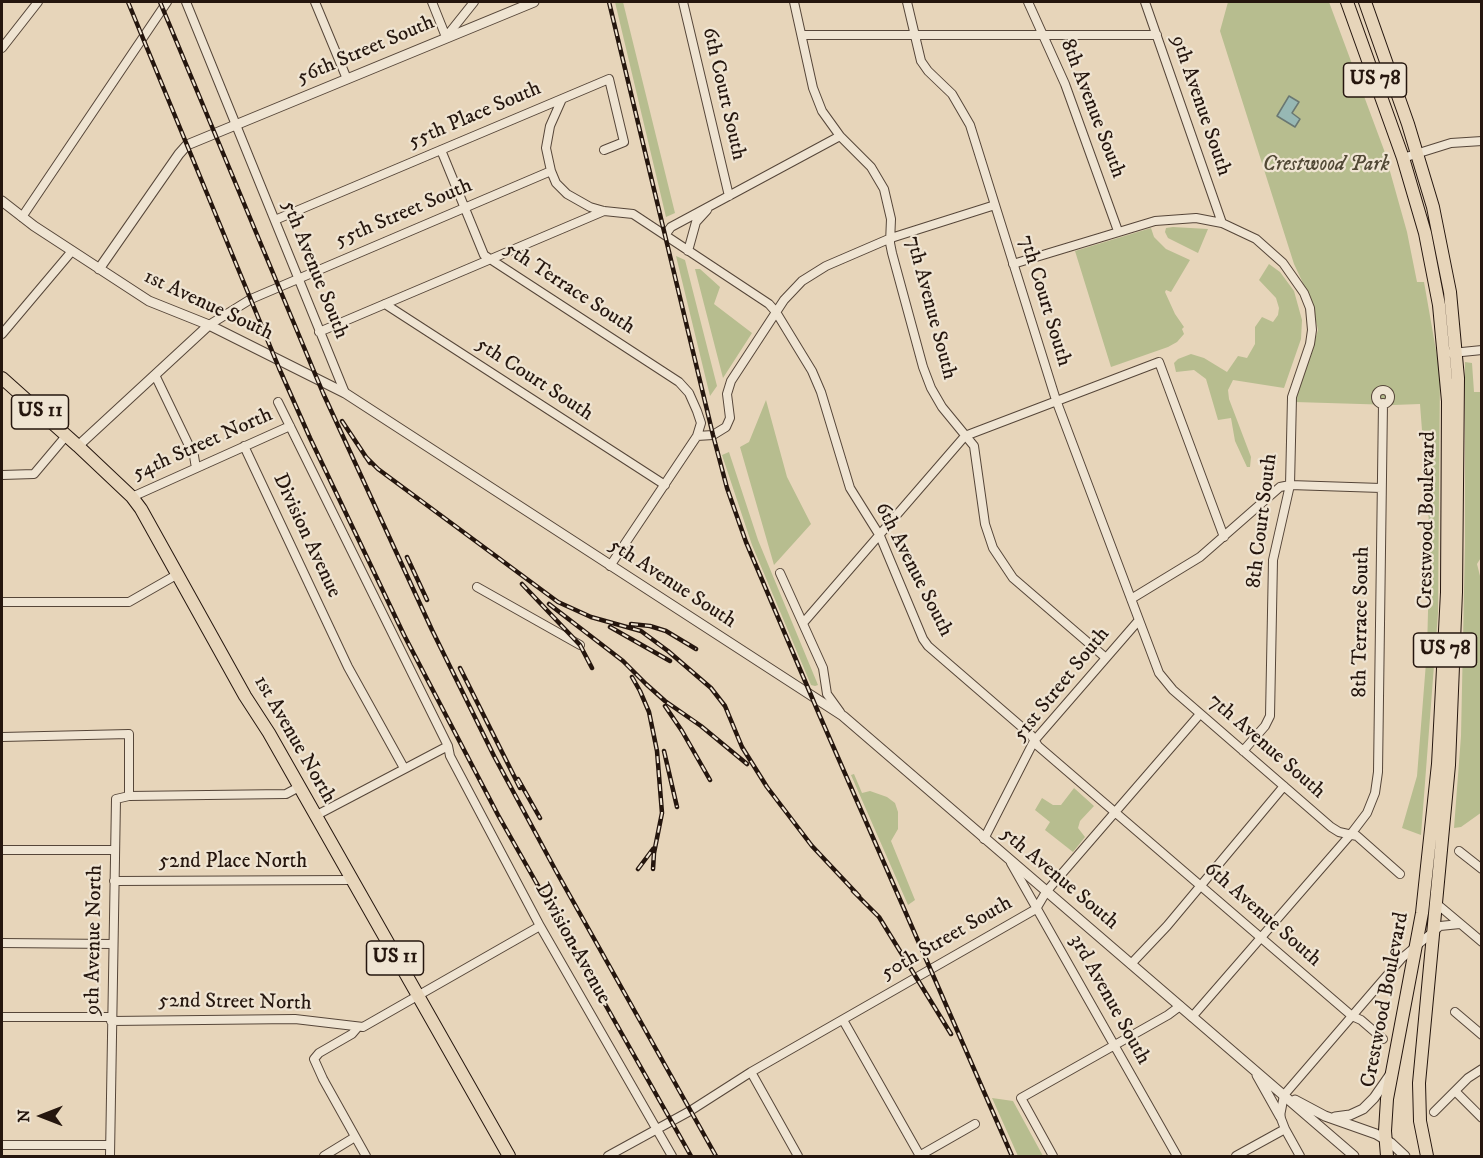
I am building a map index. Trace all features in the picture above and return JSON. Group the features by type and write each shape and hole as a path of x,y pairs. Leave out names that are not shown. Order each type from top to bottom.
{"main road":[{"name":"Crestwood Boulevard","path":"1347,2 1403,158 1422,224 1450,353 1458,404 1454,665 1449,765 1419,1083 1420,1121 1427,1156"},
{"name":"Crestwood Boulevard","path":"1365,2 1434,207 1445,263 1450,353 1444,665 1429,864 1417,944 1391,1073 1385,1139 1387,1156"},
{"name":"1st Avenue North","path":"2,378 78,446 141,508 245,696 269,733 509,1156"}],"street":[{"path":"2,48 38,2"},
{"path":"22,217 167,2"},
{"name":"5th Avenue South","path":"186,2 345,393 843,716 1354,1156"},
{"path":"315,2 347,79"},
{"path":"432,2 446,37 474,2"},
{"name":"56th Street South","path":"99,269 187,145 534,2"},
{"name":"6th Court South","path":"683,2 729,196"},
{"name":"7th Avenue South","path":"794,2 819,104 827,120 867,162 881,183 890,209 892,253 927,377 942,407 965,436 971,440 975,449 987,532 1002,563 1013,578 1106,658"},
{"name":"7th Court South","path":"907,2 923,64 952,94 966,117 1056,400 1138,620"},
{"name":"8th Avenue South","path":"1029,2 1065,84 1118,231"},
{"name":"9th Avenue South","path":"1145,2 1222,223"},
{"path":"802,35 1157,35"},
{"name":"55th Place South","path":"275,220 609,79 624,142 604,150"},
{"path":"550,171 546,148 550,126 562,99"},
{"path":"664,236 671,227 840,136"},
{"path":"1403,158 1451,143 1482,141"},
{"name":"5th Terrace South","path":"441,150 484,255 679,382 689,393 697,411 701,423 697,436"},
{"name":"55th Street South","path":"209,325 251,299 550,171"},
{"name":"6th Avenue South","path":"550,171 556,183 567,194 590,207 633,214 769,304 812,370 821,392 847,480 880,536 925,643 1261,938 1383,1040"},
{"name":"1st Avenue South","path":"2,201 22,217 152,303 209,325 345,393"},
{"path":"610,566 697,436 713,435 726,428 730,418 727,400 729,385 776,312 802,281 826,266 891,238 995,205"},
{"path":"688,251 696,222 710,206"},
{"path":"319,332 604,211"},
{"name":"8th Court South","path":"1013,264 1155,221 1178,218 1204,219 1222,223 1245,233 1275,254 1298,282 1310,308 1312,323 1311,337 1296,381 1291,405 1290,485 1273,560 1270,716 1265,726 1243,751"},
{"path":"2,333 72,251"},
{"name":"5th Court South","path":"385,304 665,485"},
{"path":"78,446 209,325"},
{"path":"1450,353 1482,350"},
{"path":"804,622 965,436 1159,362 1224,537"},
{"path":"155,375 194,456 196,468"},
{"name":"Division Avenue","path":"278,402 448,746 450,756 540,926 672,1156"},
{"name":"8th Terrace South","path":"1192,1017 1351,834 1370,806 1378,779 1383,404"},
{"name":"54th Street North","path":"132,497 290,426"},
{"path":"2,475 34,474 66,436"},
{"name":"Division Avenue","path":"244,447 348,667 404,768"},
{"path":"1131,599 1191,563 1224,537 1274,490 1283,486 1381,488"},
{"path":"780,573 823,668 827,694 843,716"},
{"path":"2,602 129,602 178,574"},
{"path":"477,587 580,645"},
{"name":"7th Avenue South","path":"1138,620 1163,679 1200,714 1332,827 1339,832 1357,836 1401,874"},
{"name":"51st Street South","path":"984,839 1034,741 1138,620"},
{"name":"50th Street South","path":"608,1156 657,1130 752,1072 1036,909 1046,892 1200,714"},
{"path":"2,737 129,734 129,796 286,794 299,787"},
{"path":"315,816 448,746"},
{"path":"1131,964 1167,926 1284,786"},
{"name":"9th Avenue North","path":"110,1156 116,799 129,796"},
{"path":"2,850 114,850"},
{"path":"1459,851 1482,869"},
{"name":"3rd Avenue South","path":"1010,861 1177,1156"},
{"name":"52nd Place North","path":"114,881 351,880"},
{"path":"1437,904 1482,942"},
{"path":"1280,1116 1286,1096 1402,958 1433,932 1445,925 1460,924"},
{"path":"366,1156 322,1079 314,1059 319,1053 352,1034 358,1027 363,1027 540,926"},
{"path":"2,943 113,944"},
{"path":"1053,1156 1021,1098 1180,1006"},
{"path":"1455,1012 1482,1035"},
{"name":"52nd Street North","path":"2,1017 295,1019 358,1027"},
{"path":"843,1020 920,1156 975,1124"},
{"path":"1434,1112 1455,1090 1482,1069"},
{"path":"1254,1070 1300,1156"},
{"path":"752,1072 798,1156"},
{"path":"1325,1116 1345,1116 1363,1109 1374,1098 1391,1073"},
{"path":"1455,1090 1482,1118"},
{"name":"5th Avenue South","path":"1286,1096 1325,1116 1364,1128 1385,1139 1404,1156"},
{"path":"1236,1156 1285,1129"},
{"path":"324,1156 355,1137"},
{"path":"6,1156 4,1145 110,1145"}],"green space":[{"path":"615,2 623,2 675,213 666,217"},
{"name":"Crestwood Park","path":"1228,2 1329,2 1384,150 1407,232 1417,282 1424,282 1440,373 1438,613 1421,835 1402,828 1417,776 1427,650 1430,536 1420,404 1295,402 1318,330 1311,300 1294,264 1220,31"},
{"path":"1151,228 1154,237 1166,249 1190,260 1171,292 1166,290 1165,292 1184,327 1182,329 1184,334 1168,347 1111,367 1075,251"},
{"path":"1166,228 1208,229 1198,253 1168,238"},
{"path":"676,256 685,260 717,386 710,396"},
{"path":"1269,264 1280,272 1294,291 1302,320 1301,339 1284,388 1233,380 1228,390 1229,399 1251,457 1250,467 1247,467 1235,441 1231,418 1218,420 1206,379 1194,370 1176,372 1174,363 1191,354 1204,358 1227,372 1238,356 1247,358 1255,344 1255,327 1262,317 1273,322 1278,315 1279,308 1276,298 1259,280"},
{"path":"695,269 700,269 720,287 714,304 752,333 723,378"},
{"path":"1465,362 1472,363 1474,392 1482,392 1482,556 1477,564 1482,584 1482,812 1461,827 1454,828 1461,736 1465,544"},
{"path":"766,400 787,477 811,524 774,565 740,447 749,442"},
{"path":"729,452 758,540 818,685 811,685 752,545 722,455"},
{"path":"854,774 862,793 870,791 887,797 895,803 898,812 898,829 891,841 915,900 908,905 851,775"},
{"path":"1074,788 1094,806 1080,821 1078,828 1085,837 1073,852 1045,830 1050,822 1035,810 1042,798 1053,805 1061,805"},
{"path":"992,1098 1013,1101 1043,1156 1018,1156"}],"water":[{"path":"1289,96 1299,102 1292,113 1300,119 1295,127 1277,116"}],"railway":[{"path":"128,2 279,368 404,635 498,815 691,1156"},
{"path":"160,2 323,393 432,630 494,756 556,871 716,1156"},
{"path":"609,2 727,488 746,542 819,714 1012,1156"},
{"path":"342,421 370,463"},
{"path":"365,456 378,469 558,602 591,617 641,631 711,688 725,706 742,747 767,787 812,846 859,896"},
{"path":"407,557 427,600"},
{"path":"522,584 580,645 592,668"},
{"path":"549,604 623,661 665,701 701,726 747,764"},
{"path":"631,624 666,631 696,649"},
{"path":"610,627 670,661"},
{"path":"460,668 520,788"},
{"path":"632,677 649,712 657,751 662,813 653,869"},
{"path":"665,706 710,780"},
{"path":"664,751 677,807"},
{"path":"518,779 540,818"},
{"path":"638,869 653,849"},
{"path":"853,891 879,917 951,1034"}]}
